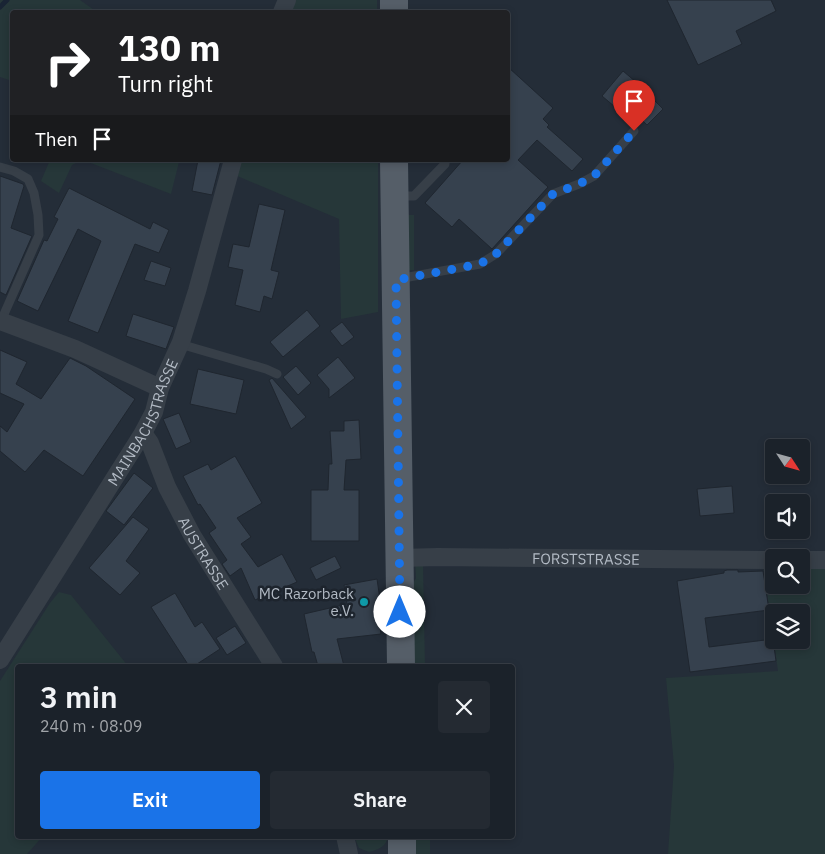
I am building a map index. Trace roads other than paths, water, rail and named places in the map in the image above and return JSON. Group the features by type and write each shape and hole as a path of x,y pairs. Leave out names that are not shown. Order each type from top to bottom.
{"main road":[{"path":"394,162 401,664"},
{"path":"402,839 402,854"}],"street":[{"name":"MAINBACHSTRASSE","path":"0,660 143,433 154,412 160,388 180,344 197,291 231,162"},
{"path":"1,321 75,349 160,388"},
{"name":"AUSTRASSE","path":"143,433 150,444 167,487 192,535 273,664"},
{"name":"FORSTSTRASSE","path":"400,558 765,560"},
{"path":"810,560 825,560"},
{"path":"345,839 349,854"}],"lane":[{"path":"396,280 480,264 496,254 553,194 594,176 634,131"},
{"path":"395,196 414,196 445,162"},
{"path":"0,167 14,171 28,179 34,193 39,235 1,321"},
{"path":"180,344 266,369 277,374"}],"waterway":[{"path":"0,7 7,0"}],"place":[{"name":"MC Razorback e.V.","path":"364,602"}]}
